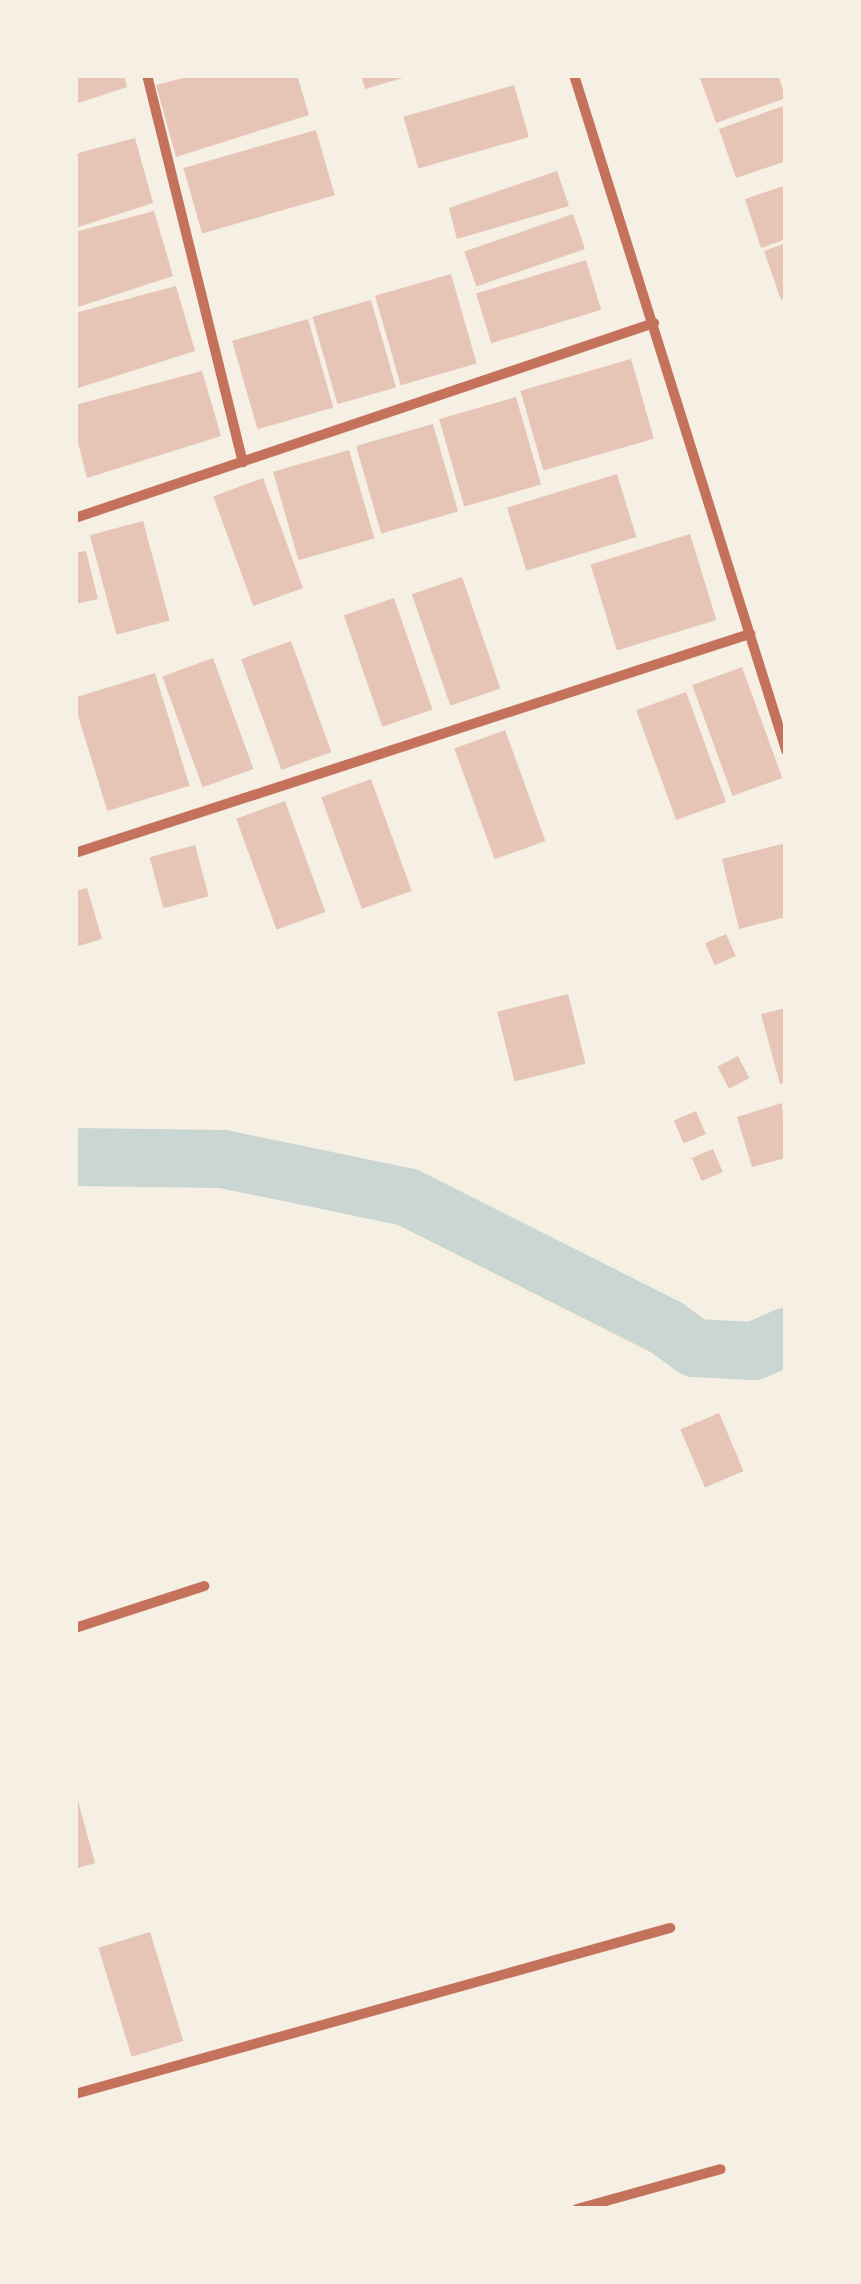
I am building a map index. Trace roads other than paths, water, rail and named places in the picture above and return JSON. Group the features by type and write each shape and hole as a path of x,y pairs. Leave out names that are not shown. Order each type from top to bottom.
{"street":[{"path":"147,75 243,462"},
{"path":"574,75 786,750"},
{"path":"75,518 654,323"},
{"path":"75,853 750,634"},
{"path":"75,1628 204,1586"},
{"path":"75,2094 670,1928"},
{"path":"577,2209 721,2169"}],"waterway":[{"path":"75,1157 223,1159 407,1197 667,1328 695,1348 754,1351 786,1337"}]}
